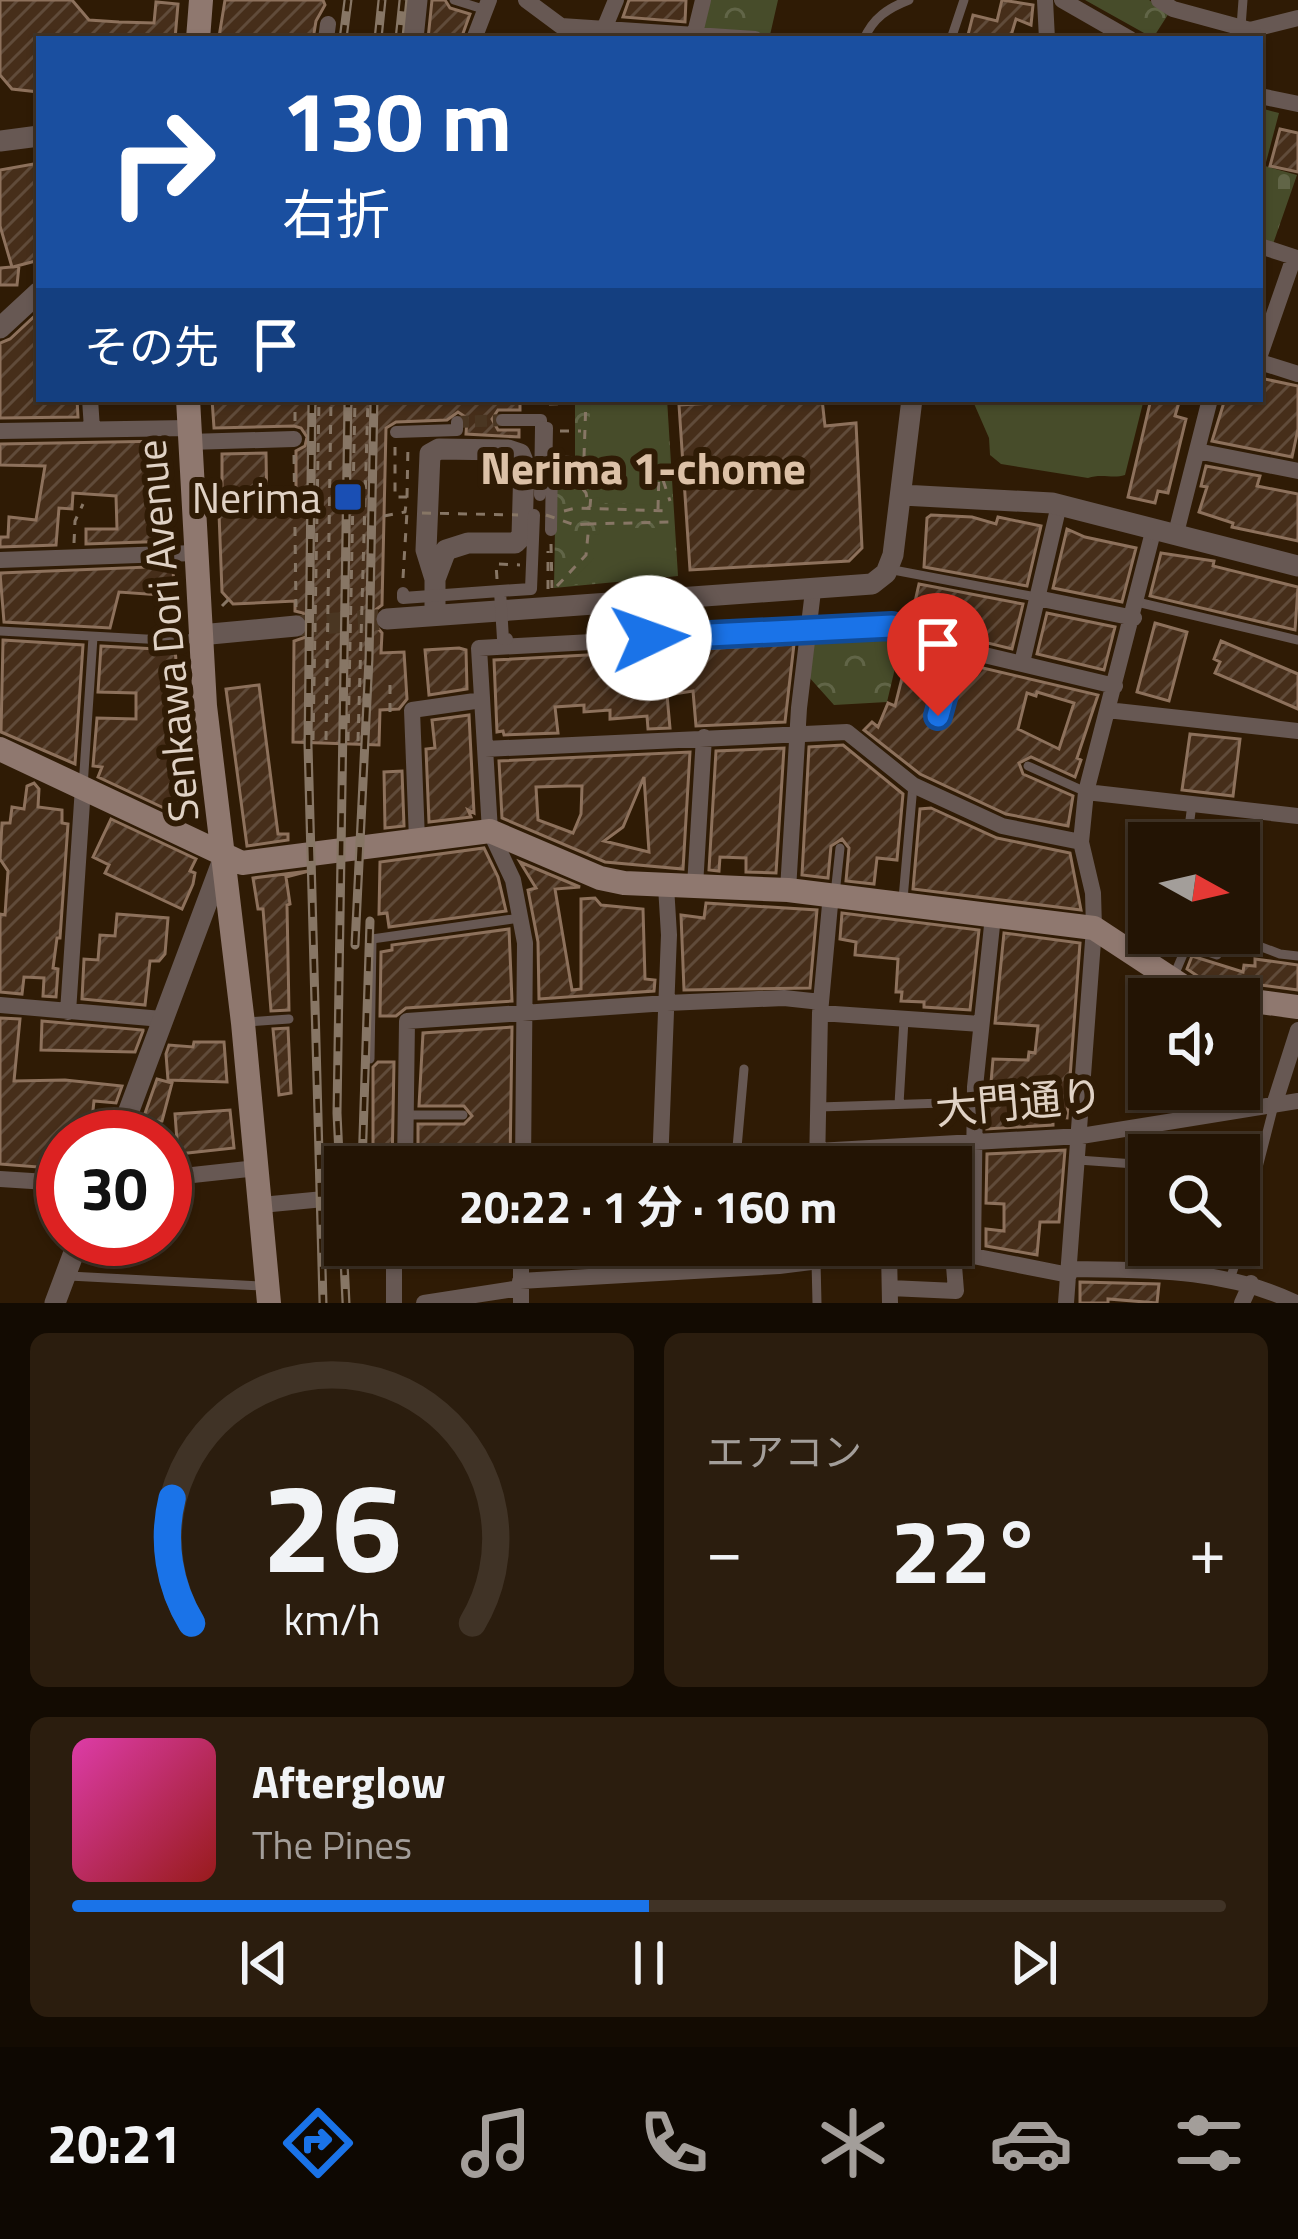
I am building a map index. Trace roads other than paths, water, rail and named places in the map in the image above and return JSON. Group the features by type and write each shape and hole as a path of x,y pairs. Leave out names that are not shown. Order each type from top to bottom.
{"main road":[{"path":"198,36 201,0"},
{"name":"Senkawa Dori Avenue","path":"188,402 200,635 269,1294"},
{"path":"0,749 242,863 490,831 600,878 833,894 1094,928 1171,978"},
{"path":"1260,1002 1298,1007"}],"street":[{"path":"413,36 417,0"},
{"path":"526,0 559,32 604,29 648,36 690,35 703,0"},
{"path":"604,29 616,0"},
{"path":"1046,0 1047,36"},
{"path":"1062,0 1125,36"},
{"path":"1159,0 1173,9 1250,30 1298,18"},
{"path":"475,36 486,5"},
{"path":"1263,97 1298,104"},
{"path":"0,141 36,136"},
{"path":"1263,247 1296,257 1263,350"},
{"path":"0,328 36,295"},
{"path":"1263,360 1298,374"},
{"path":"90,402 92,429"},
{"path":"398,598 435,615 862,587 880,580 888,569 912,402"},
{"path":"1066,1303 1094,928 1093,893 1081,842 1086,792 1136,610 1197,451 1209,402"},
{"path":"502,420 541,420 540,496"},
{"path":"396,432 457,430 457,422"},
{"path":"541,427 548,428 546,482 551,482"},
{"path":"0,431 92,429 294,439"},
{"path":"435,579 426,550 430,454 439,449 508,449 520,454 524,515 518,541 454,545 440,559 435,615"},
{"path":"1197,451 1297,465"},
{"path":"551,523 552,461 571,464"},
{"path":"902,494 1014,498 1060,505 1298,566"},
{"path":"1022,663 1060,505"},
{"path":"398,598 499,586 531,589 534,515"},
{"path":"0,560 194,553"},
{"path":"499,586 502,639 508,639"},
{"path":"788,890 797,735 813,591"},
{"path":"690,598 692,635"},
{"path":"1037,598 1136,610"},
{"path":"200,635 296,618"},
{"path":"524,1146 527,980 514,880 490,831 479,648 892,626 904,636 1115,686"},
{"path":"417,840 412,710 482,700"},
{"path":"1107,710 1298,731"},
{"path":"485,749 847,732 913,785 1002,826 1081,842"},
{"path":"695,886 704,737"},
{"path":"68,1012 83,788"},
{"path":"1086,792 1298,816"},
{"path":"129,1110 224,857"},
{"path":"666,886 669,1146"},
{"path":"817,1146 821,1008 833,894"},
{"path":"993,916 975,1102 973,1256 1069,1272 1178,1272 1230,1279 1297,1302"},
{"path":"405,1146 407,1021 784,998 904,1020 981,1024"},
{"path":"0,1005 162,1018"},
{"path":"1290,1105 1298,1030"},
{"name":"大門通り","path":"945,1146 1081,1136 1290,1105"},
{"path":"192,1175 257,1168"},
{"path":"0,1179 36,1181"},
{"path":"260,1205 324,1199"},
{"path":"55,1303 68,1266"},
{"path":"394,1266 394,1303"},
{"path":"678,1266 678,1271"},
{"path":"424,1303 716,1266"},
{"path":"889,1266 890,1296 956,1291 953,1266"},
{"path":"1242,1303 1251,1283"}],"lane":[{"path":"454,0 486,5"},
{"path":"865,36 883,13 909,0"},
{"path":"952,36 964,0"},
{"path":"1241,27 1243,0"},
{"path":"888,569 1037,598"},
{"path":"1136,610 1298,640"},
{"path":"0,631 182,641 200,635"},
{"path":"83,788 93,637"},
{"path":"938,716 957,647"},
{"path":"1028,766 1086,792"},
{"path":"902,902 913,785"},
{"path":"1190,822 1192,805"},
{"path":"833,894 840,848"},
{"path":"370,1059 372,939 520,918"},
{"path":"1260,946 1298,956"},
{"path":"243,1023 289,1019"},
{"path":"899,1104 904,1020"},
{"path":"737,1146 743,1069"},
{"path":"817,1107 975,1102"},
{"path":"1260,1170 1290,1105"},
{"path":"406,1115 464,1115"},
{"path":"1078,1160 1128,1164"},
{"path":"816,1266 817,1303"},
{"path":"1230,1279 1234,1266"},
{"path":"64,1276 269,1294"}],"tunnel":[{"path":"457,422 502,420"},
{"path":"296,626 387,619"}],"railway":[{"path":"343,36 348,0"},
{"path":"378,36 382,0"},
{"path":"399,36 403,0"},
{"path":"312,402 308,745 323,1303"},
{"path":"346,1303 337,1113 348,402"},
{"path":"355,945 369,659 374,402"},
{"path":"363,1146 370,921"}],"place":[{"name":"Nerima","path":"348,497"}],"district":[{"name":"Nerima 1-chome","path":"643,467"}]}
